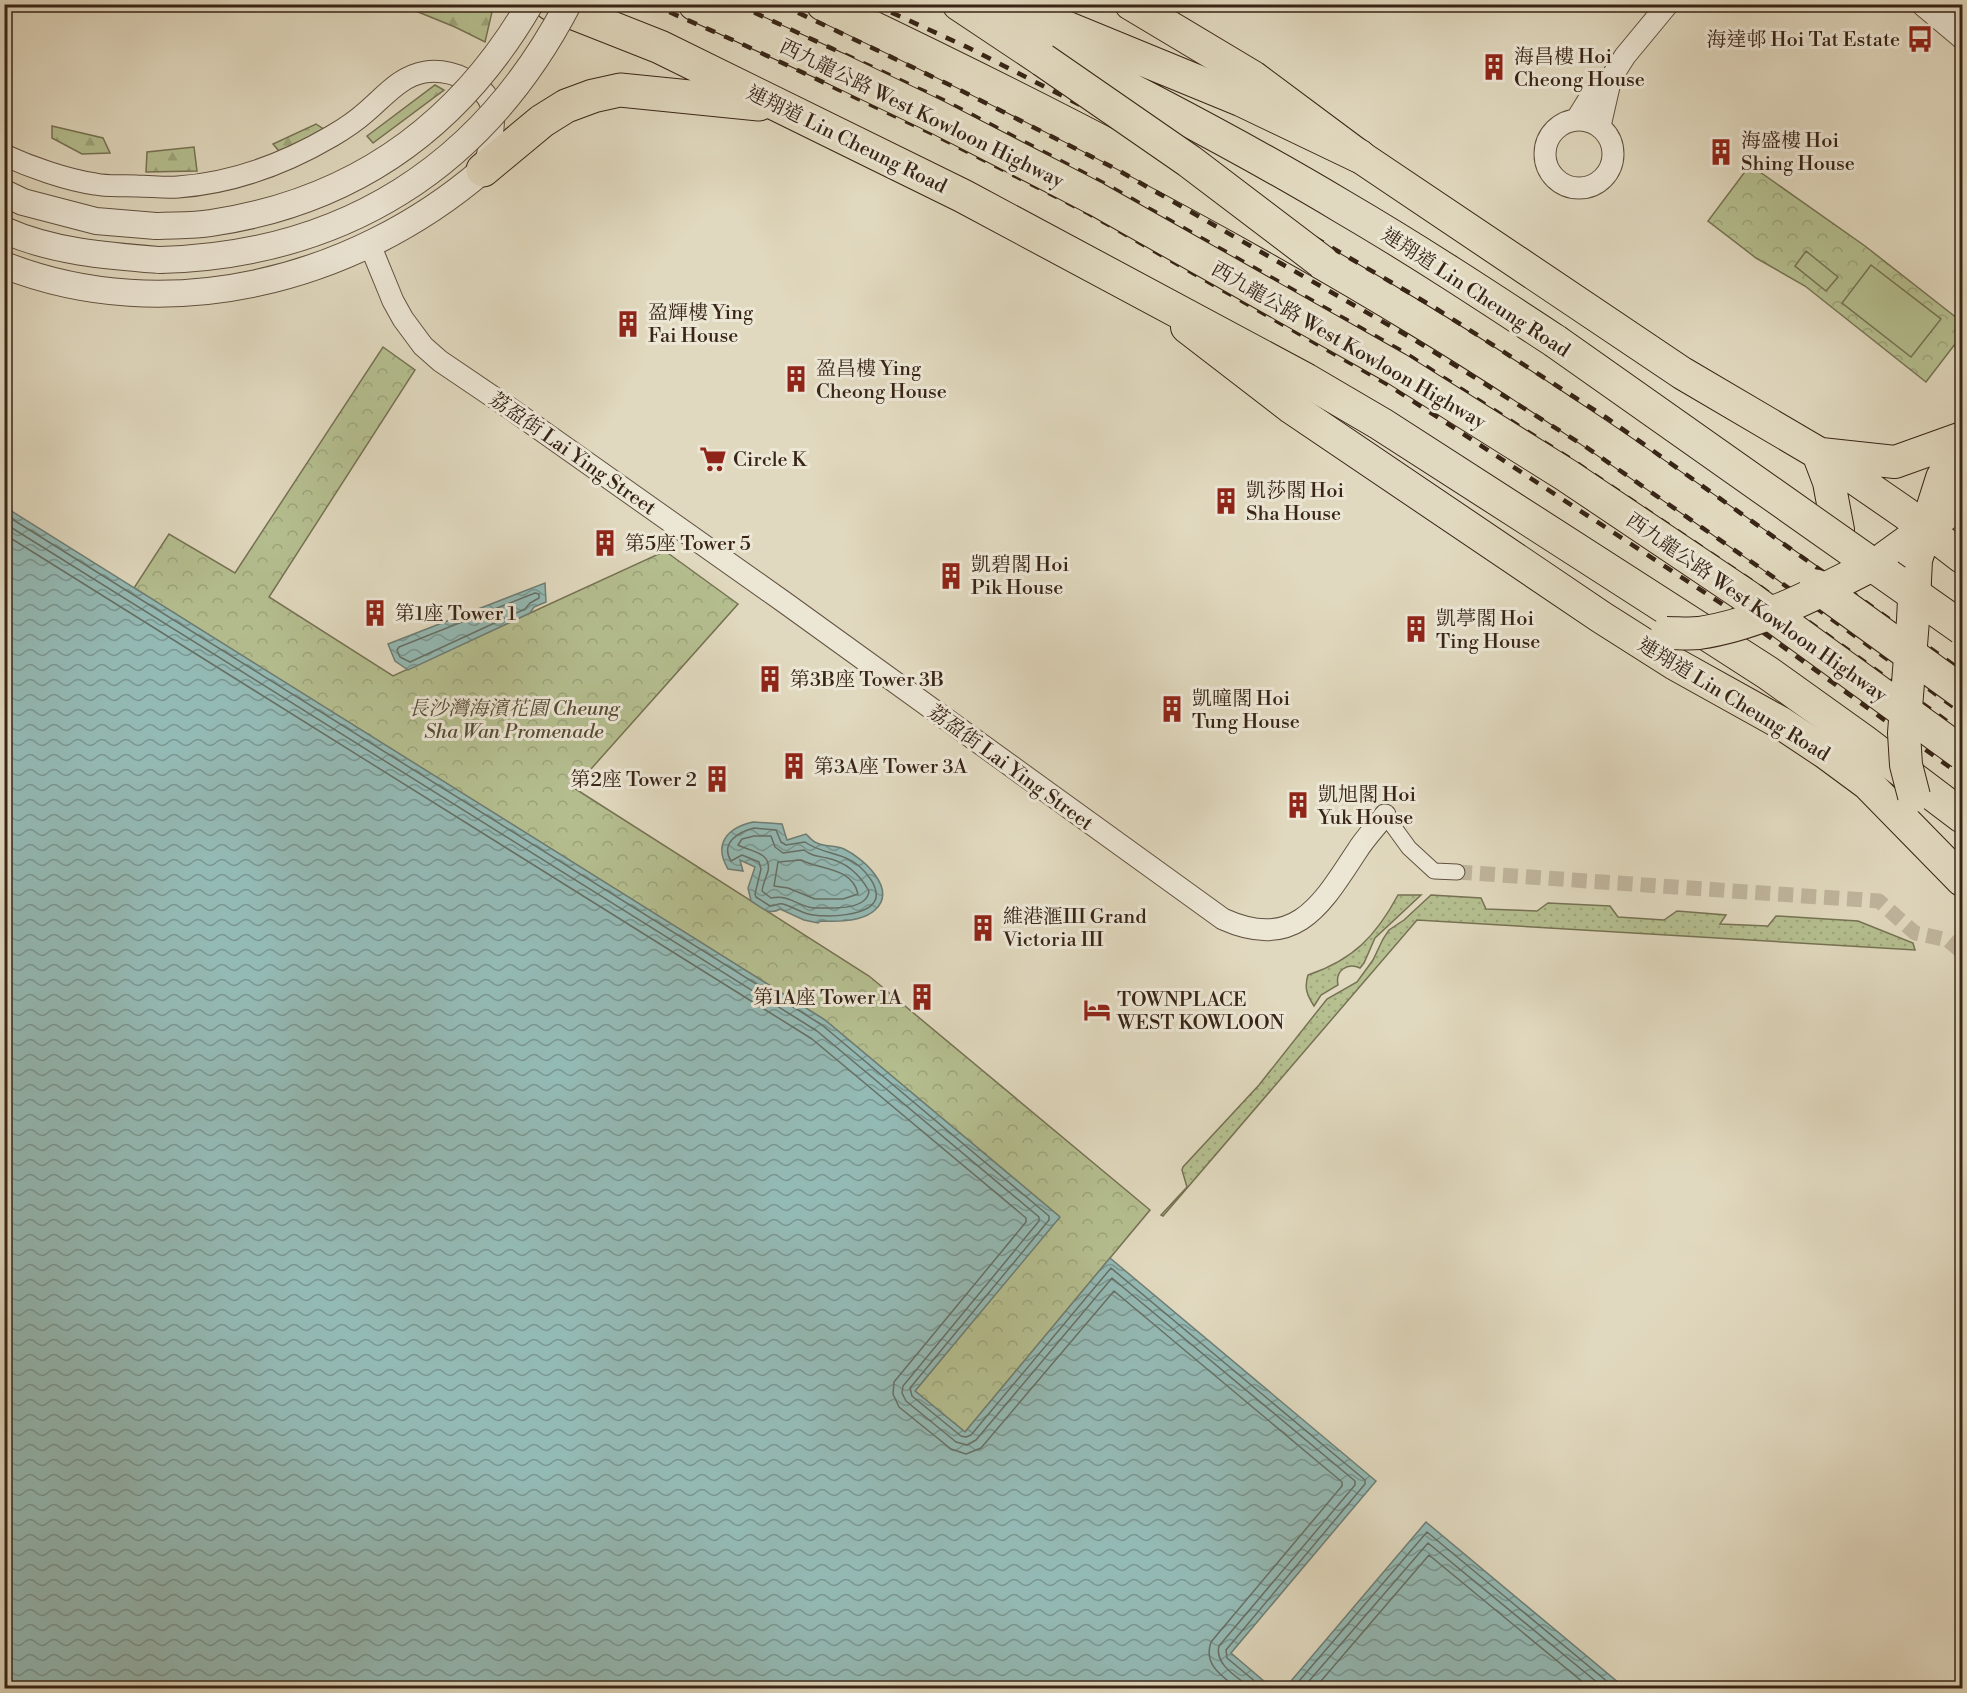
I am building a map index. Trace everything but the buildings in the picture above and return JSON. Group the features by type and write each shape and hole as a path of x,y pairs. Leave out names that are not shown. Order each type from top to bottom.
{"highway":[{"name":"連翔道 Lin Cheung Road","path":"551,4 660,47 963,196 1306,380 1381,424 1768,673 1962,816"},
{"name":"西九龍公路 West Kowloon Highway","path":"694,4 937,117 1096,199 1397,369 1566,475 1749,598 1962,753"},
{"path":"823,4 1013,96 1322,262 1422,322 1596,433 1816,586 1962,692"},
{"name":"連翔道 Lin Cheung Road","path":"960,4 1250,153 1441,266 1555,341 1962,628"},
{"path":"960,4 1189,161 1322,262"},
{"path":"1003,4 1242,100 1359,156"},
{"path":"483,170 542,121 566,106 593,96 620,90 782,106"}],"main road":[{"path":"1131,4 1253,77 1359,156 1682,373 1818,453 1926,528 1962,557"},
{"name":"連翔道 Lin Cheung Road","path":"1136,288 1292,408 1601,617 1675,664 1781,723 1826,753 1868,784 1962,878"},
{"path":"1818,453 1895,462 1962,438"},
{"path":"1962,443 1942,478 1916,560 1904,733 1906,765 1914,795 1962,878"},
{"path":"1818,453 1829,482 1838,530 1837,558 1830,586"},
{"path":"1601,617 1634,628 1667,633 1697,633 1724,628 1808,599 1882,560 1962,502"},
{"path":"1910,664 1923,645 1944,630 1962,622"}],"street":[{"path":"4,193 23,202 96,221 156,226 208,224 258,215 296,204 336,188 402,150 445,116 493,62 530,4"},
{"path":"4,230 19,237 94,255 160,260 200,259 243,253 318,233 387,201 442,163 483,126 523,79 568,4"},
{"path":"1600,126 1611,78 1625,56 1668,4"},
{"path":"1925,4 1962,35"},
{"path":"4,155 25,165 96,184 177,187 227,180 278,163 333,136 411,75 443,72 472,82 485,93 493,107 492,139 483,170 435,207 399,230 339,259 268,281 223,289 177,293 130,292 88,287 50,279 4,265"},
{"path":"1576,120 1597,88 1611,78"},
{"path":"1576,120 1587,120 1600,126 1609,135 1614,156 1611,167 1597,183 1575,188 1564,184 1549,171 1545,152 1551,134 1559,126 1576,120"},
{"name":"荔盈街 Lai Ying Street","path":"370,245 403,319 423,346 440,361 512,409 784,602 1223,919 1253,930 1273,929 1292,925 1311,914 1325,900 1359,848 1385,815"},
{"path":"1385,815 1409,848 1434,871 1457,872"}],"green space":[{"path":"401,5 476,5 492,12 485,42 455,27"},
{"path":"435,85 444,90 373,143 367,136"},
{"path":"316,124 325,130 279,151 273,144"},
{"path":"52,126 103,138 110,153 82,154 52,138"},
{"path":"194,147 197,171 146,172 147,152"},
{"path":"1750,165 1865,246 1962,322 1962,335 1926,382 1805,286 1756,258 1708,221"},
{"path":"1806,251 1838,277 1826,291 1795,266"},
{"path":"1871,265 1941,319 1911,357 1842,303"},
{"name":"長沙灣海濱花園 Cheung Sha Wan Promenade","path":"383,347 415,370 269,597 393,676 665,551 738,604 574,788 869,976 1150,1210 965,1432 915,1391 1059,1216 825,1020 134,588 169,534 235,573"},
{"path":"1398,895 1421,895 1375,938 1360,968 1351,966 1343,969 1338,976 1338,985 1321,995 1314,1006 1307,991 1308,975 1338,962 1362,945 1381,923"},
{"path":"1431,895 1481,898 1486,909 1537,911 1548,903 1610,906 1618,917 1664,920 1677,911 1726,915 1720,924 1768,926 1776,916 1858,921 1913,943 1915,950 1417,920 1163,1216 1161,1215 1187,1187 1183,1167 1259,1085 1327,999 1357,982 1373,960 1389,930 1404,920"}],"water":[{"path":"5,507 825,1020 1060,1217 915,1391 965,1432 1110,1258 1376,1481 1231,1653 1272,1688 5,1688"},
{"path":"545,583 546,602 534,607 530,613 408,670 395,661 388,644"},
{"path":"753,822 782,824 787,840 806,834 823,845 841,848 852,853 875,875 883,893 881,902 870,914 857,919 818,923 804,920 780,909 772,912 762,908 751,901 748,888 755,867 740,860 743,871 728,869 722,852 722,845 730,833 736,828"},
{"path":"1426,1522 1625,1688 1285,1688"}],"tunnel":[{"path":"1457,872 1879,901 1915,933 1948,940 1962,952"}],"railway":[{"path":"651,4 931,133 1088,213 1387,384 1739,615 1962,776"},
{"path":"736,4 945,101 1107,185 1405,353 1575,462 1759,586 1962,732"},
{"path":"780,4 952,86 1116,169 1413,339 1586,447 1769,574 1962,713"},
{"path":"873,4 969,48 1135,133 1432,306 1607,418 1962,671"}],"place":[{"name":"海達邨 Hoi Tat Estate","path":"1920,39"},
{"name":"海昌樓 Hoi Cheong House","path":"1494,67"},
{"name":"海盛樓 Hoi Shing House","path":"1721,152"},
{"name":"盈輝樓 Ying Fai House","path":"628,324"},
{"name":"盈昌樓 Ying Cheong House","path":"796,379"},
{"name":"Circle K","path":"713,459"},
{"name":"凱莎閣 Hoi Sha House","path":"1226,501"},
{"name":"第5座 Tower 5","path":"605,543"},
{"name":"凱碧閣 Hoi Pik House","path":"951,576"},
{"name":"第1座 Tower 1","path":"375,613"},
{"name":"凱葶閣 Hoi Ting House","path":"1416,629"},
{"name":"第3B座 Tower 3B","path":"770,679"},
{"name":"凱曈閣 Hoi Tung House","path":"1172,709"},
{"name":"第3A座 Tower 3A","path":"794,766"},
{"name":"第2座 Tower 2","path":"717,779"},
{"name":"凱旭閣 Hoi Yuk House","path":"1298,805"},
{"name":"維港滙III Grand Victoria III","path":"983,928"},
{"name":"第1A座 Tower 1A","path":"922,997"},
{"name":"TOWNPLACE WEST KOWLOON","path":"1097,1010"}]}
